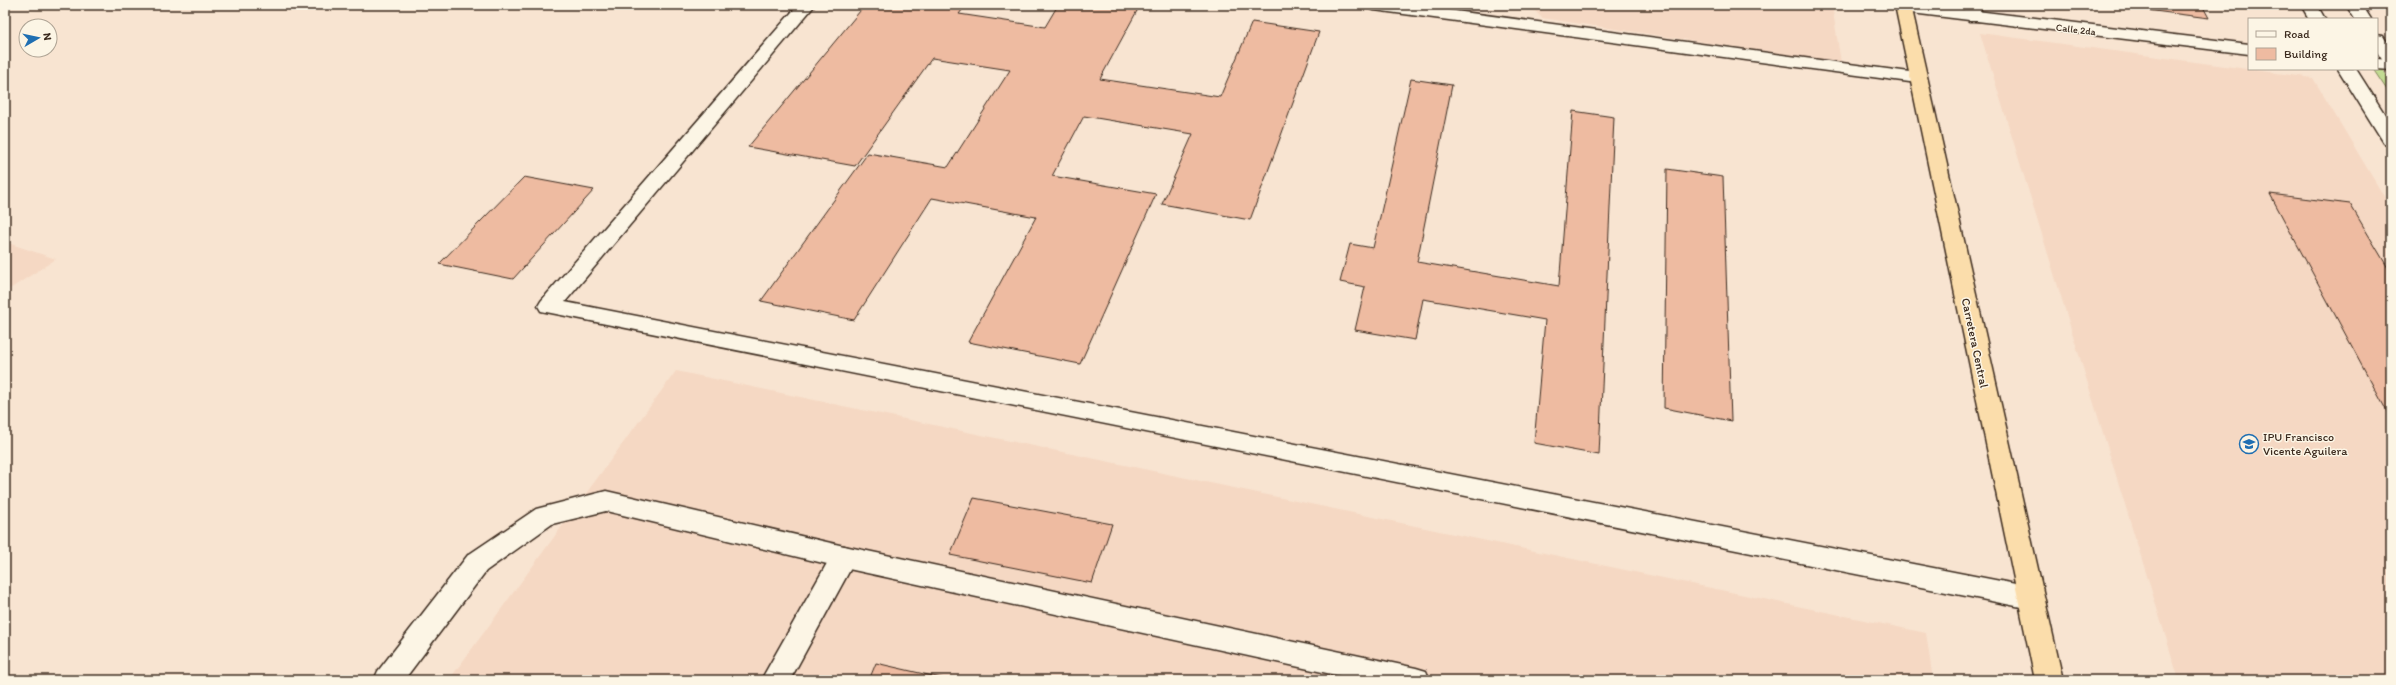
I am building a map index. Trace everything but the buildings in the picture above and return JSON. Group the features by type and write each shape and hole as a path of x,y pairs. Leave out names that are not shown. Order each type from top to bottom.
{"highway":[{"name":"Carretera Central","path":"1903,6 1917,78 2049,680"}],"street":[{"path":"807,5 549,306 2031,598"},
{"path":"1374,5 1917,78"},
{"path":"2309,5 2316,18"},
{"path":"2354,5 2362,18"},
{"name":"Calle 2da","path":"1903,6 1973,11 2248,49"},
{"path":"2378,41 2391,60"},
{"path":"2378,64 2391,65"},
{"path":"2348,70 2391,139"},
{"path":"388,680 478,563 545,516 606,501 844,557 1416,680"},
{"path":"775,680 844,557"}],"shaded area":[{"path":"1529,5 1832,5 1841,63 1542,18"},
{"name":"IPU Francisco Vicente Aguilera","path":"1980,33 2313,78 2391,208 2391,680 2179,680"},
{"path":"5,242 56,259 5,292"},
{"path":"676,371 1926,633 1933,680 449,680"}],"green space":[{"path":"2382,69 2391,83 2391,96 2374,70"}],"place":[{"name":"IPU Francisco Vicente Aguilera","path":"2249,444"}]}
